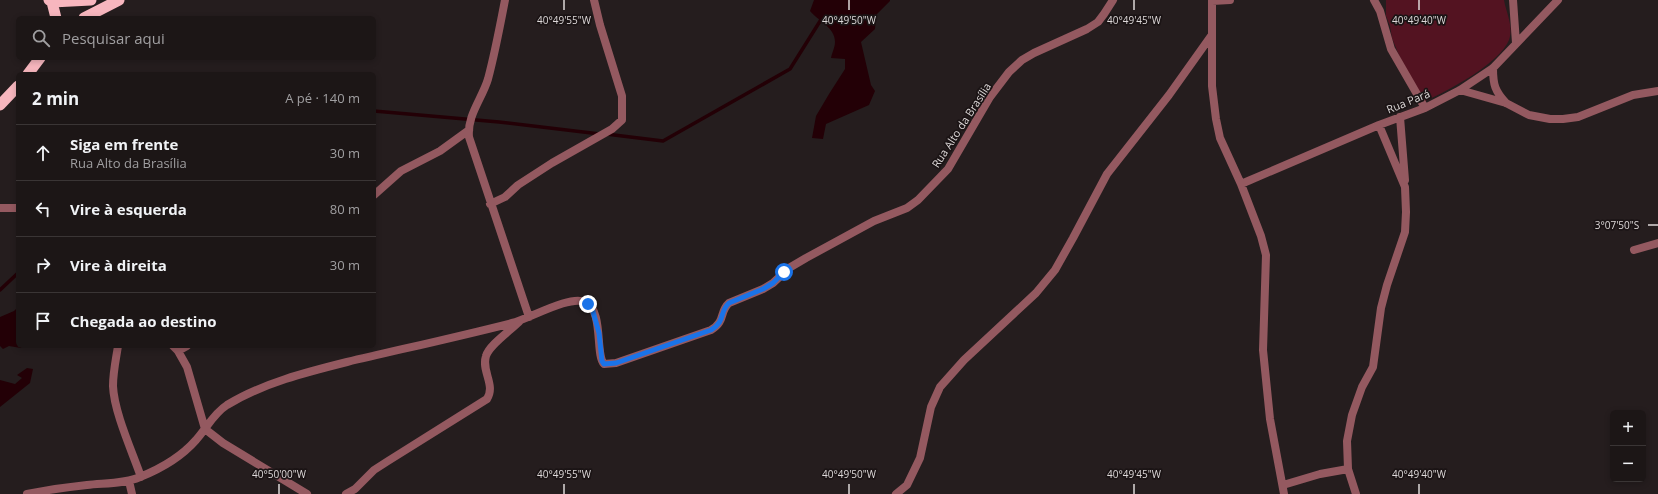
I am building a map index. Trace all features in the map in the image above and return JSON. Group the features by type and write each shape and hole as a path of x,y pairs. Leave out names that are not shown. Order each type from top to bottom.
{"highway":[{"path":"55,16 51,1 91,0"},
{"path":"88,16 119,0"},
{"path":"30,72 38,60"},
{"path":"0,105 16,88"}],"street":[{"path":"27,494 86,485 130,481 140,477 180,455 196,441 216,413 226,405 246,395 298,375 403,348 520,321 529,317 490,204 469,130 474,110 487,81 505,0"},
{"path":"490,204 505,197 518,184 552,163 612,129 622,120 622,96 600,25 594,0"},
{"name":"Rua Alto da Brasília","path":"529,317 572,301 584,301 592,308 599,333 600,358 604,364 616,363 711,330 721,321 727,305 735,300 763,289 773,283 789,268 806,258 874,222 907,208 918,200 948,169 990,97 1009,72 1034,53 1087,29 1104,14 1113,0"},
{"path":"1230,0 1212,0 1212,86 1216,120 1220,138 1241,184 1261,236 1266,255 1263,350 1270,419 1284,494"},
{"path":"1374,0 1380,11 1391,49 1424,108"},
{"path":"1513,0 1516,43"},
{"name":"Rua Pará","path":"1241,184 1379,125 1424,108 1460,90 1493,68 1558,0"},
{"path":"896,494 907,485 920,458 931,407 940,387 964,360 1036,294 1055,270 1107,174 1169,95 1211,36"},
{"path":"1493,68 1495,87 1506,103"},
{"path":"1460,90 1506,103 1529,115 1563,120 1578,117 1633,95 1658,91"},
{"path":"1356,494 1348,469 1347,441 1352,415 1362,387 1373,367 1381,308 1387,285 1405,232 1405,187 1400,117"},
{"path":"1379,125 1405,187"},
{"path":"376,194 401,171 440,151 469,130"},
{"path":"0,208 16,208"},
{"path":"1634,250 1658,243"},
{"path":"346,494 355,489 374,470 487,399 491,389 485,362 487,352 520,321"},
{"path":"118,348 113,386 116,405 140,477"},
{"path":"175,349 184,360 205,429 223,443 307,494"},
{"path":"1283,485 1320,474 1348,469"},
{"path":"130,481 132,494"}],"shaded area":[{"path":"814,0 890,0 876,15 875,29 861,42 871,85 875,91 869,105 826,124 823,139 812,138 816,116 845,69 845,59 831,58 835,44 834,37 829,28 810,11"},
{"path":"1386,0 1504,0 1511,30 1509,40 1504,49 1485,67 1447,90 1425,101 1415,86 1392,38 1390,26 1386,16"},
{"path":"16,309 16,347 9,346 3,349 0,346 0,317"},
{"path":"27,368 33,369 30,383 0,407 0,380 15,384 22,378 17,375"}],"waterway":[{"path":"606,134 663,141 790,69 822,18"},
{"path":"376,111 499,122 600,134"},
{"path":"0,290 16,275"}],"route":[{"path":"588,304 592,308 599,333 600,358 604,364 616,363 711,330 721,321 725,307 729,303 769,286 784,272"}]}
